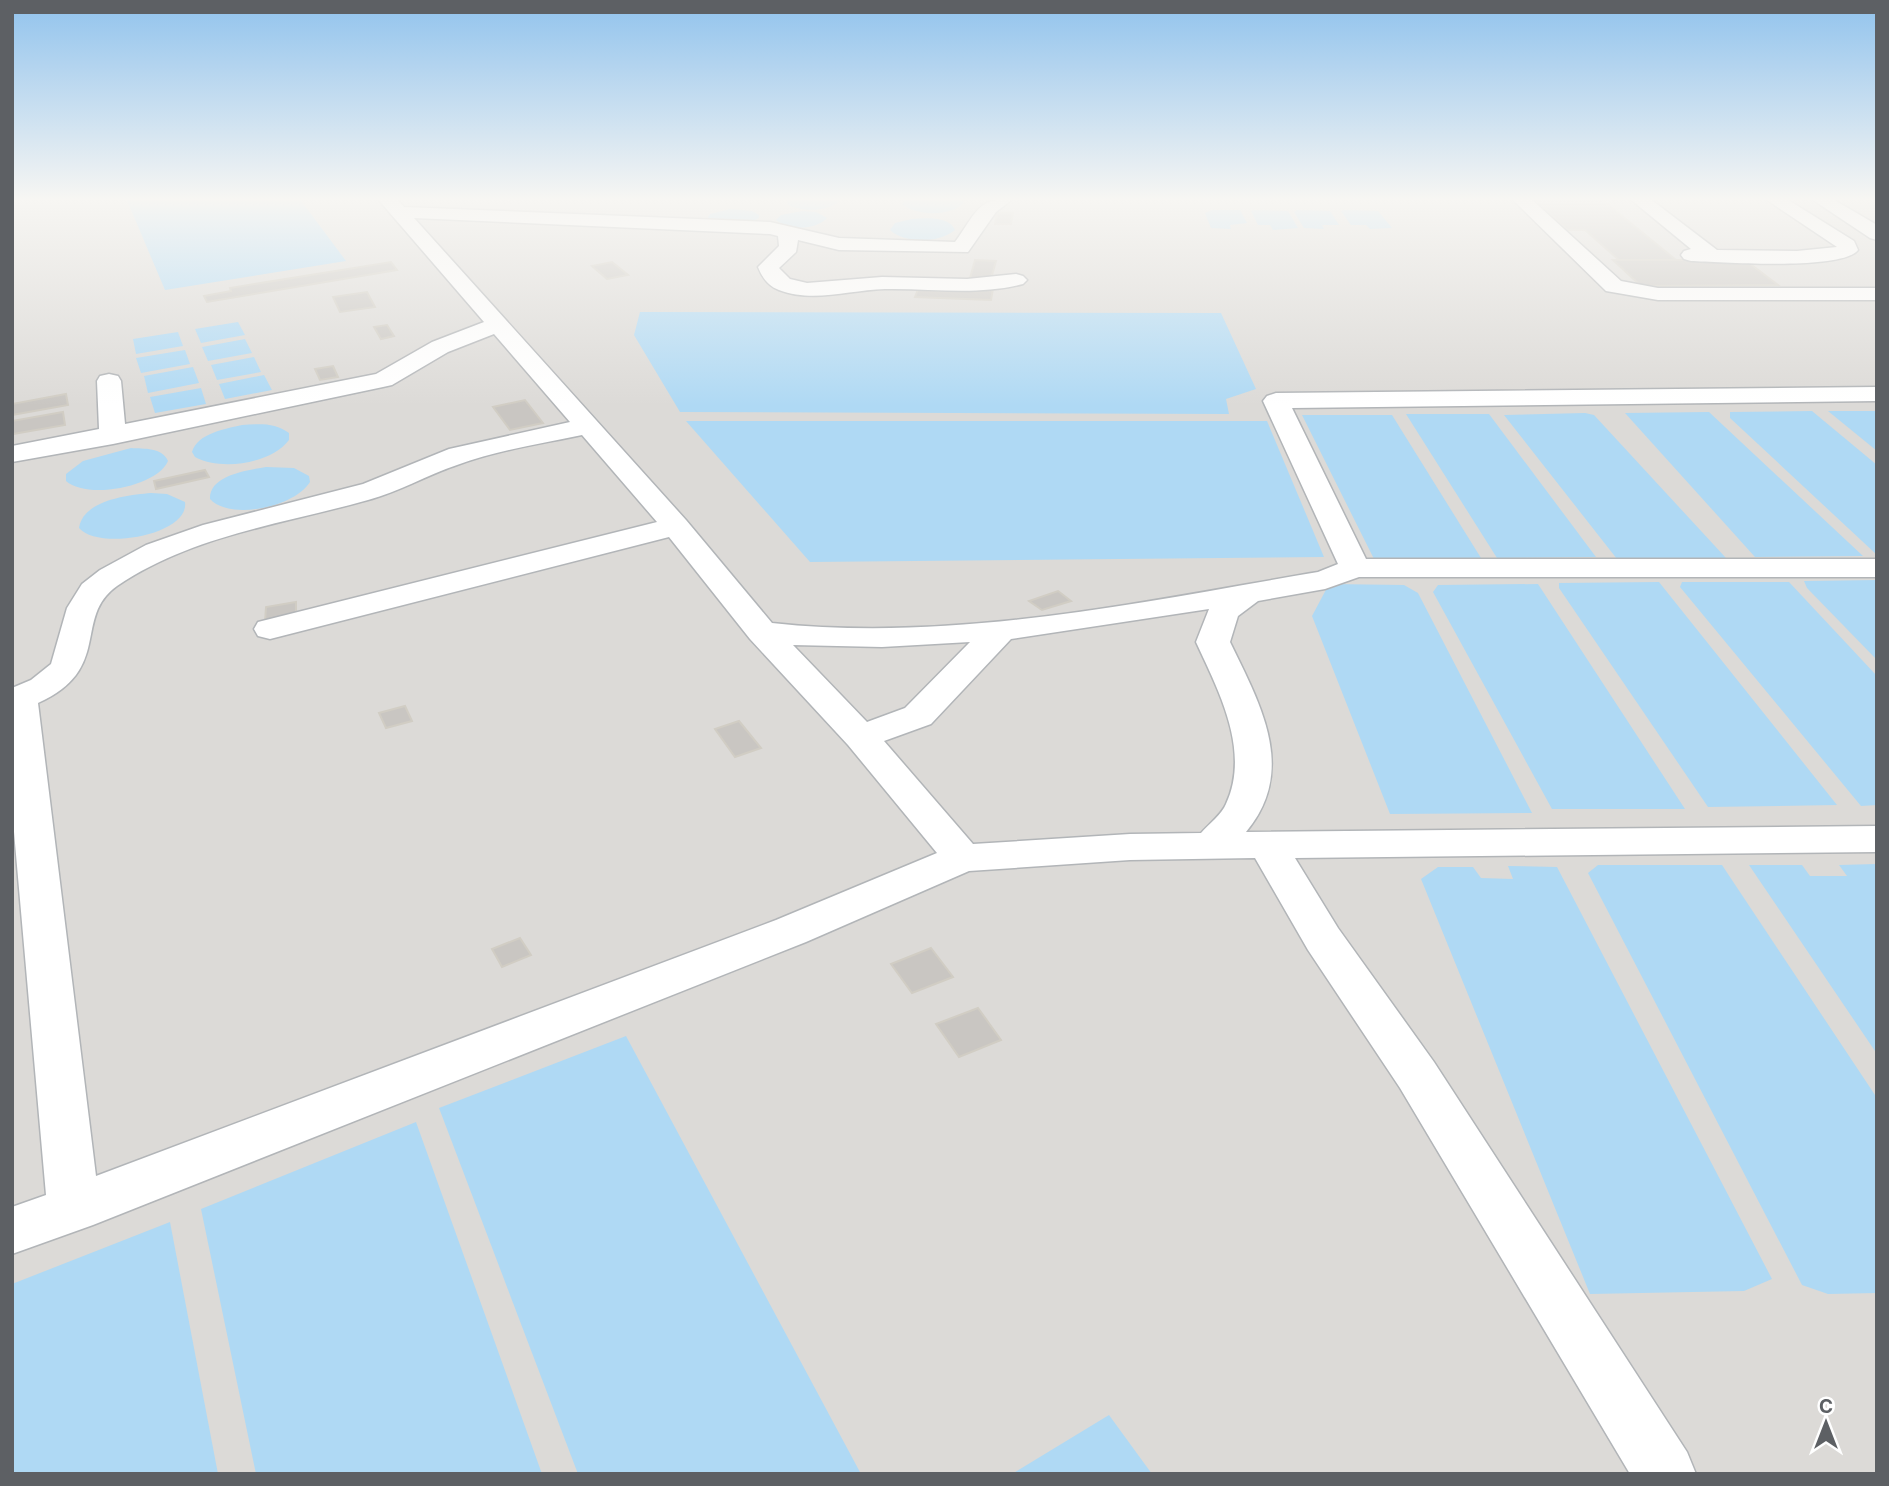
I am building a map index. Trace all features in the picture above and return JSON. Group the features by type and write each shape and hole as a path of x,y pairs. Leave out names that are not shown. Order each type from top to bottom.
{"lane":[{"path":"448,267 677,526 762,632 861,737 964,858"},
{"path":"768,267 771,276 780,283 796,288 820,290 885,283 996,285 1016,279"},
{"path":"1594,267 1614,286 1658,294 1870,294"},
{"path":"1826,267 1870,294"},
{"path":"12,454 113,436 383,380 440,347 499,324"},
{"path":"109,380 113,436"},
{"path":"1354,568 1276,401 1877,394"},
{"path":"74,1209 16,698 43,690 66,670 72,656 78,621 93,590 134,563 188,540 364,493 460,455 589,426"},
{"path":"271,629 677,526"},
{"path":"762,632 803,638 869,639 1001,630 1129,613 1325,580 1354,568 1877,568"},
{"path":"1212,846 1245,808 1252,775 1252,738 1242,703 1213,642 1223,612 1248,593"},
{"path":"861,737 918,716 1001,630"},
{"path":"12,1231 791,931 964,858 1130,847 1877,839"},
{"path":"1267,845 1322,939 1417,1075 1665,1474"}],"shaded area":[{"path":"12,267 1877,267 1877,1474 12,1474"}],"water":[{"path":"155,267 306,267 165,290"},
{"path":"640,312 1221,313 1256,389 1226,399 1229,414 680,412 634,335"},
{"path":"238,322 245,335 201,343 195,329"},
{"path":"178,332 183,346 136,354 133,339"},
{"path":"245,339 252,353 208,361 202,347"},
{"path":"185,350 190,364 141,373 136,358"},
{"path":"254,357 261,372 217,380 211,365"},
{"path":"193,367 199,383 148,393 144,376"},
{"path":"264,375 272,390 225,399 219,384"},
{"path":"201,388 206,404 155,413 150,397"},
{"path":"1812,411 1877,465 1877,555 1730,418 1730,412"},
{"path":"1828,411 1877,411 1877,451"},
{"path":"1709,412 1863,556 1755,557 1625,413"},
{"path":"1406,414 1489,414 1596,557 1497,558"},
{"path":"1302,415 1392,415 1481,558 1374,559"},
{"path":"1504,415 1594,415 1726,558 1617,559"},
{"path":"686,421 1267,421 1324,557 810,562"},
{"path":"266,424 278,427 289,433 289,440 270,455 245,463 218,464 195,457 192,452 200,440 220,430 242,425"},
{"path":"131,448 157,451 168,461 150,478 121,488 89,490 66,481 66,474 83,461"},
{"path":"266,467 294,468 309,476 310,482 291,498 262,508 232,509 219,506 210,499 211,491 223,479 240,472"},
{"path":"167,494 185,502 183,514 159,531 122,539 89,535 79,528 82,519 97,505 131,495"},
{"path":"1877,580 1877,660 1807,588 1804,581"},
{"path":"1659,582 1837,805 1708,807 1559,588 1559,583"},
{"path":"1682,582 1789,582 1877,676 1877,805 1861,806 1680,587"},
{"path":"1329,584 1404,585 1418,593 1532,813 1390,814 1312,616"},
{"path":"1538,584 1685,809 1552,809 1433,592 1438,585"},
{"path":"1877,864 1877,1054 1749,865 1802,865 1810,876 1847,876 1839,865"},
{"path":"1598,865 1722,865 1877,1098 1877,1293 1828,1294 1802,1285 1588,873"},
{"path":"1508,866 1557,867 1772,1279 1744,1291 1590,1294 1421,879 1438,867 1473,867 1481,878 1513,879"},
{"path":"626,1036 861,1474 578,1474 439,1108"},
{"path":"416,1122 542,1474 256,1474 201,1209"},
{"path":"170,1222 218,1474 12,1474 12,1284"},
{"path":"1109,1415 1152,1474 1012,1474"}],"building":[{"path":"358,267 395,267 397,270 207,302 204,296 231,291 230,288"},
{"path":"594,267 619,267 628,275 607,279"},
{"path":"973,267 994,267 991,279 970,278"},
{"path":"1621,267 1755,267 1778,285 1641,286"},
{"path":"919,287 993,289 991,300 915,297"},
{"path":"367,292 375,307 340,312 333,297"},
{"path":"387,325 394,336 381,339 374,327"},
{"path":"333,366 338,377 320,380 315,369"},
{"path":"66,394 68,405 12,415 12,404"},
{"path":"525,400 543,423 510,430 493,407"},
{"path":"63,412 65,425 13,434 12,421"},
{"path":"205,470 209,477 156,489 154,481"},
{"path":"1058,591 1071,601 1042,610 1029,601"},
{"path":"296,602 296,618 265,622 266,607"},
{"path":"405,706 412,721 386,728 379,713"},
{"path":"739,721 761,748 735,757 715,729"},
{"path":"520,938 531,955 502,967 492,949"},
{"path":"931,948 953,977 912,993 891,964"},
{"path":"978,1008 1001,1040 959,1057 936,1024"}]}
